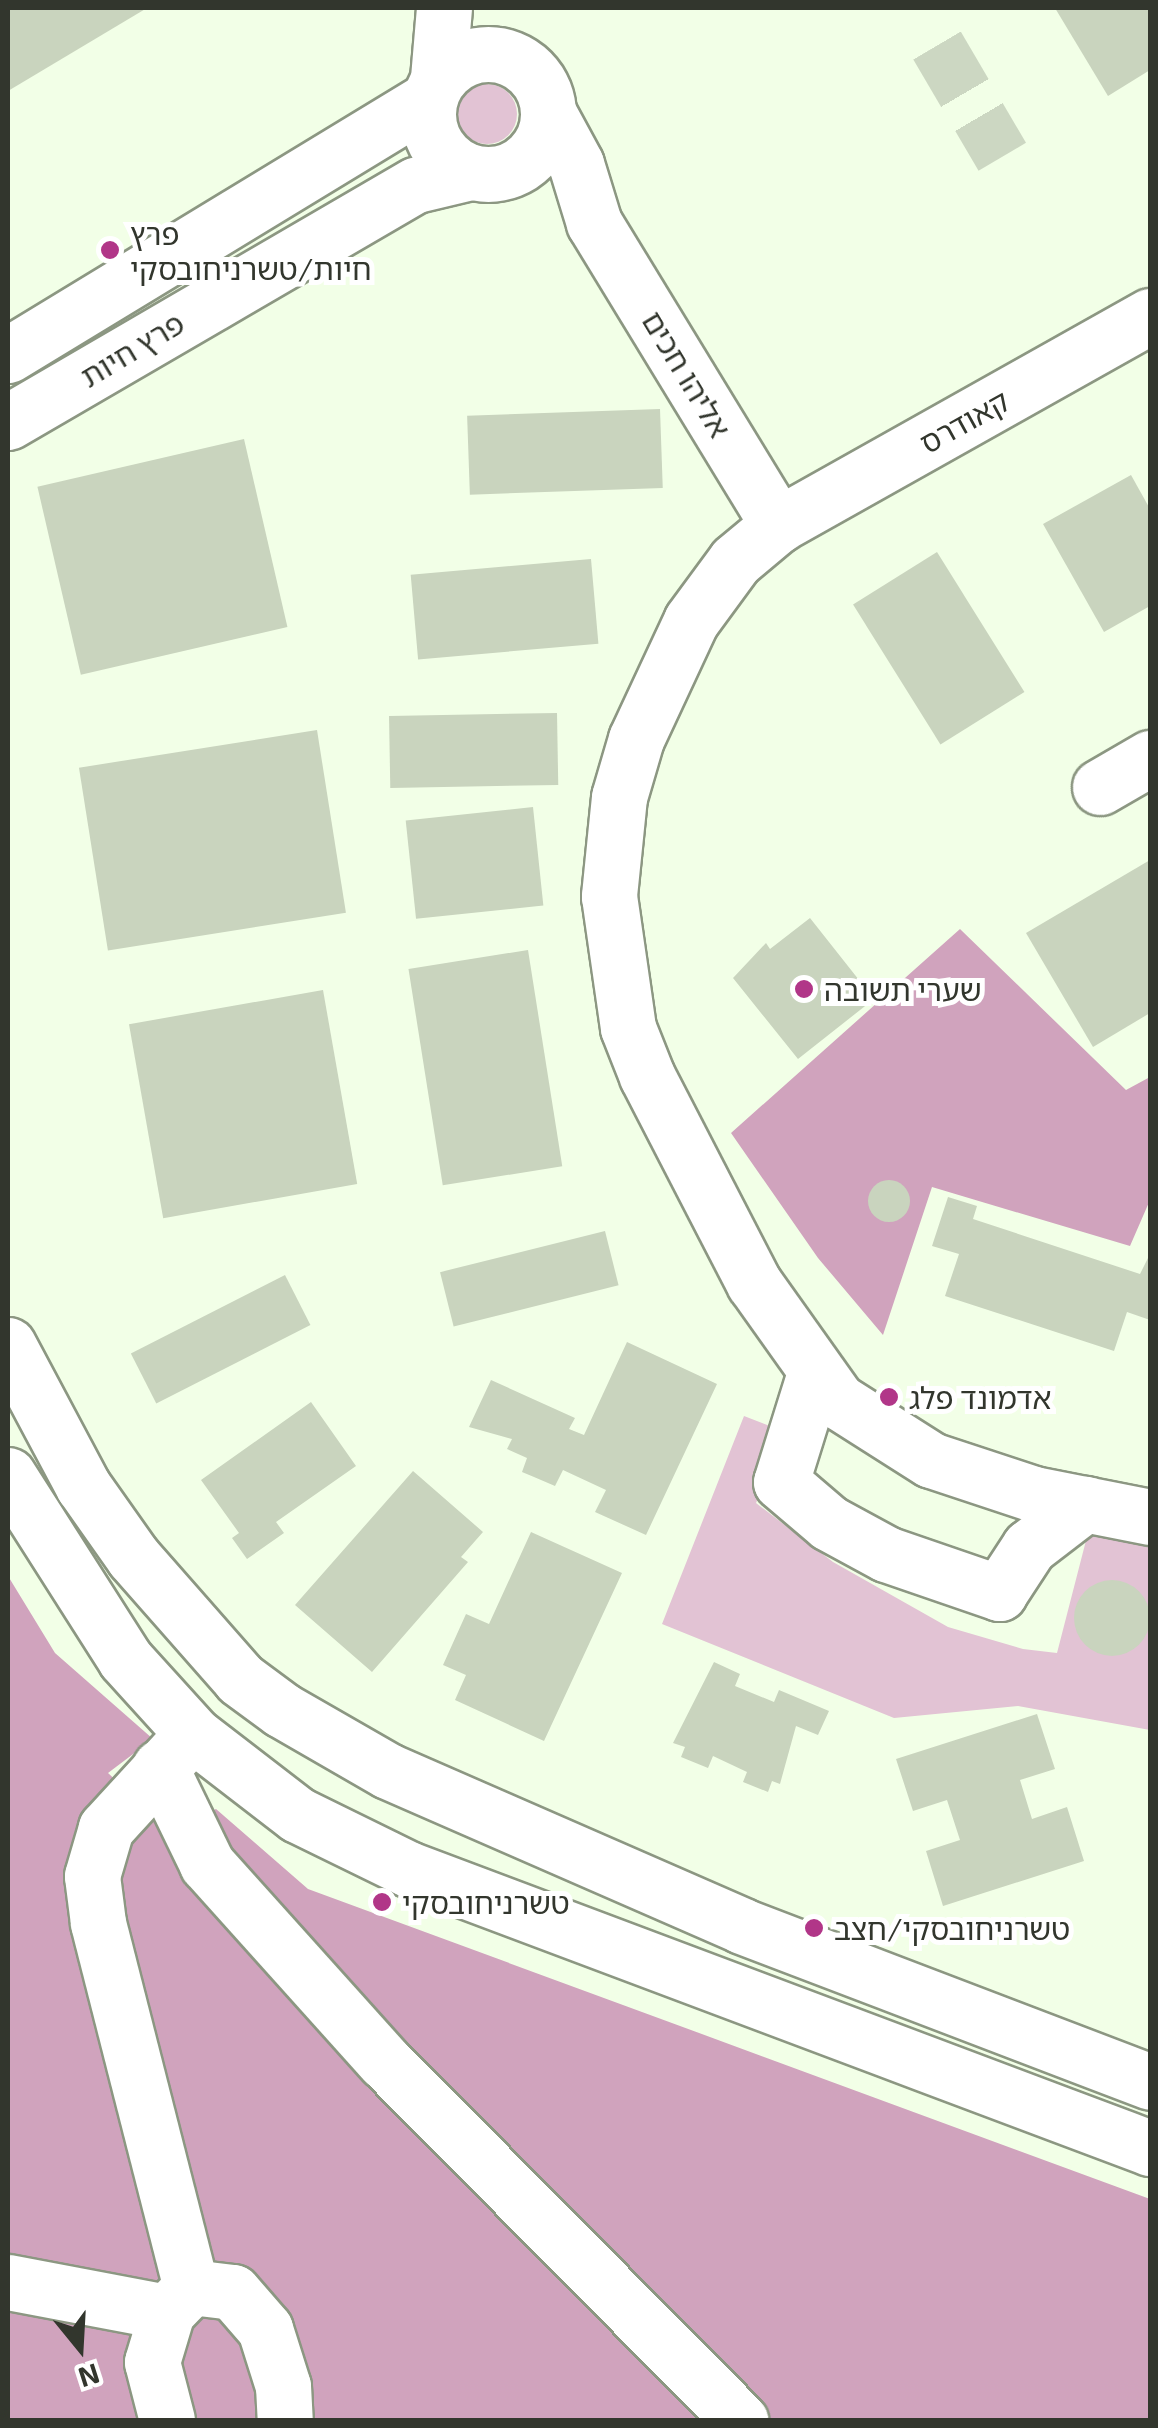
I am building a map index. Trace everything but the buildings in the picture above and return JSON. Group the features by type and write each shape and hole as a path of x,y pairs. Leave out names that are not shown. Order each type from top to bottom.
{"street":[{"path":"444,8 433,89 436,146 482,173 594,223"},
{"path":"479,8 544,91 549,114 536,150 482,173"},
{"path":"433,89 476,54 517,60"},
{"name":"פרץ חיות","path":"8,356 242,214 433,89"},
{"name":"אליהו חכים","path":"549,114 576,164 594,223 778,526"},
{"name":"פרץ חיות","path":"8,422 416,185 482,173"},
{"path":"242,214 271,244 301,249"},
{"name":"קאודרס","path":"778,526 1150,316"},
{"path":"778,526 734,560 661,678 618,796 609,896 628,1028 647,1076 754,1283 815,1373 866,1424 918,1454 986,1480 1150,1518"},
{"path":"1100,787 1150,758"},
{"path":"8,1345 83,1486 133,1557 240,1679 338,1746 742,1926 1150,2082"},
{"path":"815,1373 781,1482 830,1523 886,1554 999,1593 1029,1547 1085,1504"},
{"path":"8,1475 126,1659 177,1751 207,1864 384,2062 740,2420"},
{"path":"159,2417 152,2362 179,2300 98,1923 92,1876 106,1828 240,1679"},
{"path":"177,1751 408,1869 1150,2148"},
{"path":"8,2282 179,2300 233,2292 265,2329 283,2386 286,2420"}],"shaded area":[{"path":"487,84 508,93 517,114 508,135 487,144 466,135 457,114 466,93"},
{"path":"960,929 1126,1090 1150,1077 1150,1200 1130,1246 932,1187 883,1335 818,1258 731,1133"},
{"path":"744,1416 788,1433 756,1503 833,1562 948,1627 1023,1649 1057,1653 1090,1525 1150,1533 1150,1730 1018,1706 894,1718 662,1624"},
{"path":"8,1576 55,1653 153,1739 108,1773 170,1831 216,1809 308,1889 1150,2199 1150,2420 8,2420"}],"tunnel":[{"path":"937,45 1002,156"}],"place":[{"name":"פרץ חיות/טשרניחובסקי","path":"110,250"},
{"name":"שערי תשובה","path":"804,989"},
{"name":"אדמונד פלג","path":"889,1397"},
{"name":"טשרניחובסקי","path":"382,1902"},
{"name":"טשרניחובסקי/חצב","path":"814,1928"}]}
